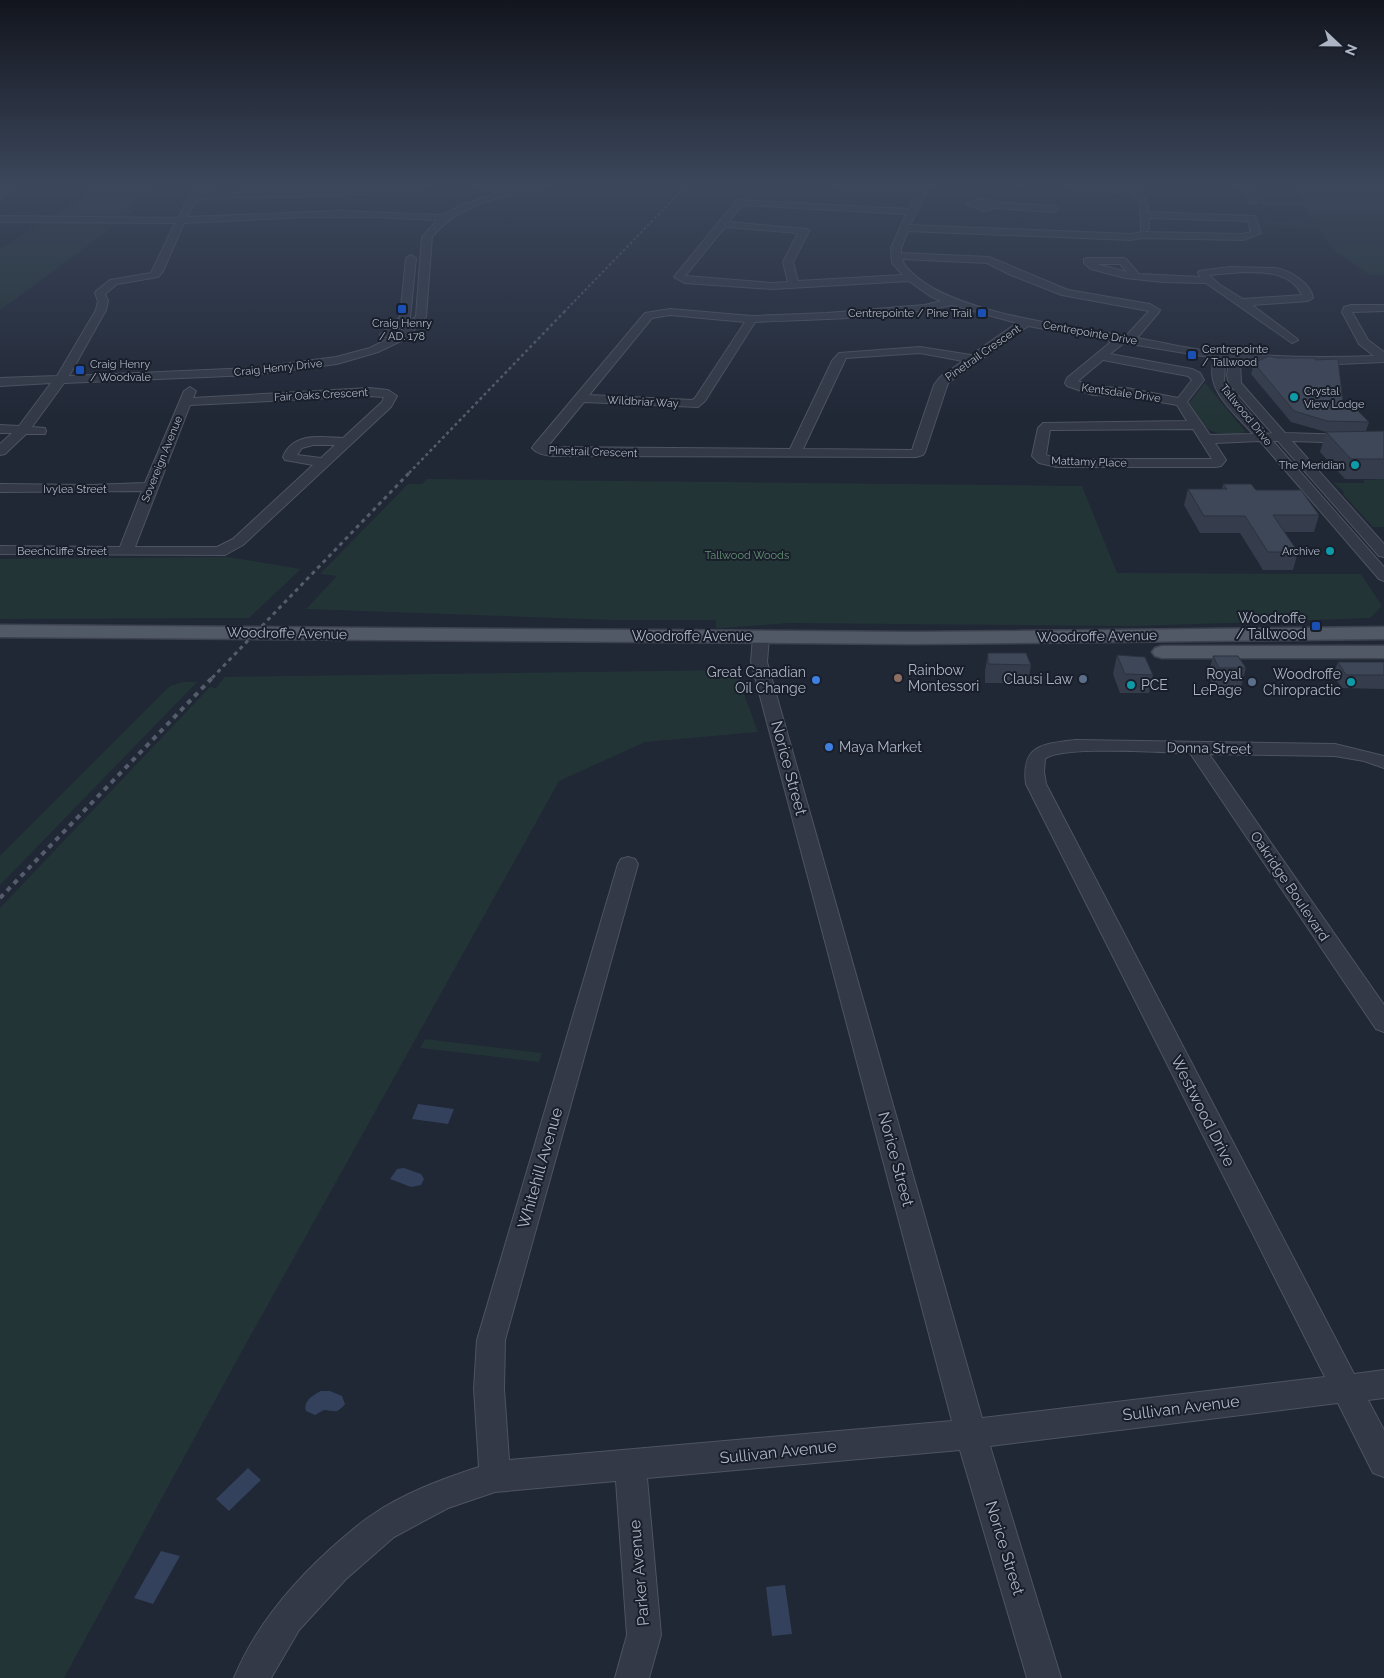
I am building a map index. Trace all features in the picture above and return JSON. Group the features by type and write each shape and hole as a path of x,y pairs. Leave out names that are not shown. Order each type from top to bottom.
{"main road":[{"name":"Woodroffe Avenue","path":"0,631 166,640 333,642 760,644 1381,642"},
{"name":"Woodroffe Avenue","path":"0,648 166,640"}],"street":[{"path":"0,451 23,430 62,377 101,310 103,301 100,293 114,282 154,275 161,263"},
{"name":"Craig Henry Drive","path":"0,382 62,377 198,371 279,364 310,360 357,348 391,332 405,318 411,263"},
{"name":"Craig Henry Drive","path":"198,371 269,371 322,364 346,358 398,339 416,326 421,317 425,263"},
{"path":"690,263 679,277 685,280 745,285 794,285 910,278"},
{"path":"788,263 794,285"},
{"name":"Centrepointe Drive","path":"899,263 902,271 934,294 952,302 1026,322 1228,355 1295,360 1384,358"},
{"name":"Kentsdale Drive","path":"995,263 1014,273 1066,293 1150,307 1155,310 1125,339 1100,356 1071,381 1070,384 1093,391 1127,392 1181,402"},
{"path":"1242,302 1307,298 1309,294 1283,273 1275,270 1203,273 1208,280 1266,318 1314,360"},
{"path":"1135,276 1167,281 1208,280"},
{"name":"Pinetrail Crescent","path":"952,302 880,314 752,319 670,312 649,315 539,448 544,451 554,452 903,454 918,452 940,385 944,380 1026,322"},
{"path":"1384,308 1351,308 1347,312 1363,342 1384,358"},
{"name":"Wildbriar Way","path":"579,398 694,404 699,400 752,319"},
{"path":"1292,340 1289,343 1295,360"},
{"path":"795,453 838,361 843,355 920,350 972,359"},
{"name":"Tallwood Drive","path":"1384,553 1284,437 1235,384 1235,362 1228,355 1219,360 1218,383 1384,576"},
{"path":"1100,356 1192,373 1198,380 1181,402"},
{"name":"Sovereign Avenue","path":"125,551 198,371"},
{"name":"Craig Henry Drive","path":"0,376 62,377"},
{"name":"Fair Oaks Crescent","path":"125,551 220,552 238,542 387,404 391,396 384,393 369,392 185,402"},
{"name":"Mattamy Place","path":"1181,402 1196,424 1206,440 1218,457 1219,460 1216,463 1057,463 1044,460 1039,456 1044,428 1047,426 1196,424"},
{"path":"0,429 40,432"},
{"path":"1206,440 1284,437 1384,440"},
{"path":"324,462 295,459 290,457 291,450 298,444 306,442 345,442"},
{"name":"Ivylea Street","path":"0,488 91,490 150,487"},
{"name":"Beechcliffe Street","path":"0,550 125,551"},
{"name":"Norice Street","path":"760,644 759,662 971,1434 1044,1678"},
{"name":"Donna Street","path":"1036,758 1043,751 1074,746 1335,750 1368,756 1384,762"},
{"name":"Oakridge Boulevard","path":"1196,748 1384,1023"},
{"name":"Westwood Drive","path":"1036,758 1032,768 1036,784 1384,1462"},
{"name":"Whitehill Avenue","path":"494,1477 489,1389 491,1340 628,864"},
{"name":"Sullivan Avenue","path":"251,1678 287,1618 334,1567 383,1526 441,1496 494,1477 971,1434 1384,1384"},
{"name":"Parker Avenue","path":"630,1466 644,1635 632,1678"}],"green space":[{"path":"0,263 64,263 0,310"},
{"path":"1353,263 1384,263 1384,274 1370,275"},
{"path":"1205,383 1245,431 1238,434 1222,434 1210,430 1202,423 1189,403"},
{"name":"Tallwood Woods","path":"427,479 1082,486 1117,573 1361,574 1382,606 1370,618 1138,626 788,623 722,628 716,628 716,620 612,620 306,609 337,576 320,574 408,484 422,484"},
{"path":"1384,479 1384,527 1373,527 1343,494 1344,492 1334,483 1365,483 1363,480"},
{"path":"228,557 301,569 249,618 0,619 0,559"},
{"path":"735,670 758,732 645,742 559,781 237,1360 64,1678 0,1678 0,908 210,687 216,688 225,677"},
{"path":"183,682 197,682 0,885 0,856 170,686"},
{"path":"425,1039 542,1053 539,1062 420,1048"}],"water":[{"path":"418,1104 454,1109 448,1124 412,1119"},
{"path":"404,1168 421,1174 424,1179 421,1185 411,1187 390,1179 397,1169"},
{"path":"321,1391 330,1391 342,1396 345,1404 338,1411 324,1410 315,1415 306,1411 307,1401"},
{"path":"248,1468 261,1480 229,1511 216,1499"},
{"path":"161,1551 180,1556 153,1604 134,1598"},
{"path":"785,1585 792,1634 772,1636 766,1587"}],"building":[{"path":"1269,356 1277,358 1315,358 1315,360 1338,359 1343,404 1351,404 1369,422 1327,421 1294,411 1254,363"},
{"path":"1384,431 1384,459 1351,459 1326,432"},
{"path":"1223,484 1251,484 1256,490 1301,490 1319,515 1273,515 1298,552 1268,552 1245,516 1204,516 1188,489 1227,489"},
{"path":"988,653 1026,653 1031,665 988,664"},
{"path":"1117,655 1145,657 1153,675 1125,674"},
{"path":"1213,656 1238,656 1246,668 1219,668"},
{"path":"1338,662 1384,662 1384,675 1346,675"}],"railway":[{"path":"564,312 611,263"},
{"path":"409,473 565,311"},
{"path":"212,678 410,472"},
{"path":"0,898 214,676"}],"place":[{"name":"Craig Henry / AD. 178","path":"402,309"},
{"name":"Centrepointe / Pine Trail","path":"982,313"},
{"name":"Centrepointe / Tallwood","path":"1192,355"},
{"name":"Craig Henry / Woodvale","path":"80,370"},
{"name":"Crystal View Lodge","path":"1294,397"},
{"name":"The Meridian","path":"1355,465"},
{"name":"Archive","path":"1330,551"},
{"name":"Woodroffe / Tallwood","path":"1316,626"},
{"name":"Rainbow Montessori","path":"898,678"},
{"name":"Clausi Law","path":"1083,679"},
{"name":"Great Canadian Oil Change","path":"816,680"},
{"name":"Royal LePage","path":"1252,682"},
{"name":"Woodroffe Chiropractic","path":"1351,682"},
{"name":"PCE","path":"1131,685"},
{"name":"Maya Market","path":"829,747"}]}
